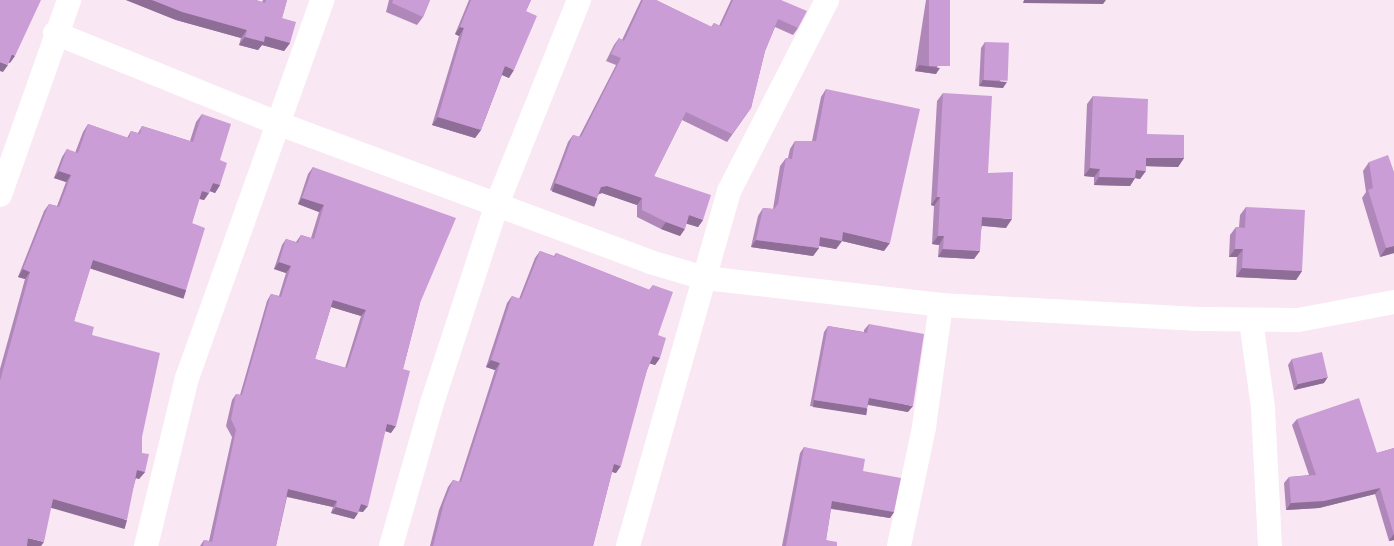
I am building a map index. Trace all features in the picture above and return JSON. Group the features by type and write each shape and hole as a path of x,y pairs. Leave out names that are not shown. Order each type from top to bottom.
{"street":[{"path":"0,195 55,33 69,0"},
{"path":"146,546 187,378 322,0"},
{"path":"391,546 432,403 497,204 555,50 579,0"},
{"path":"628,546 730,190 828,0"},
{"path":"55,33 277,123 650,262 705,278 941,305 1251,321 1317,318 1394,302"},
{"path":"899,546 924,427 941,305"},
{"path":"1251,321 1263,408 1270,546"}],"building":[{"path":"0,0 41,0 15,56 12,54 8,65 0,62"},
{"path":"152,0 256,0 265,3 266,0 287,0 282,18 296,22 290,43 265,36 264,42 245,37 247,30 182,12"},
{"path":"393,0 430,0 423,17 392,3"},
{"path":"471,0 531,0 526,11 537,16 514,70 505,66 481,130 438,117 464,28 460,27"},
{"path":"643,0 656,0 712,27 714,23 721,26 733,0 781,0 807,11 798,28 778,19 765,51 751,108 732,134 686,112 654,176 711,195 703,220 689,215 685,229 642,210 642,198 607,186 601,187 597,198 555,183 573,135 581,137 621,58 611,54 619,38 624,41"},
{"path":"929,0 950,0 950,66 929,66"},
{"path":"985,42 1009,43 1008,81 984,80"},
{"path":"826,89 920,109 890,243 843,232 842,241 820,237 819,248 756,240 763,208 774,209 778,204 786,158 792,159 795,141 816,141"},
{"path":"943,93 992,96 988,173 1013,172 1012,219 982,217 980,251 943,249 944,236 938,236 940,197 937,197"},
{"path":"1093,96 1148,99 1147,134 1184,135 1184,158 1146,158 1146,171 1136,170 1135,178 1099,177 1100,169 1090,168"},
{"path":"202,114 231,124 220,160 227,163 220,185 213,183 209,193 202,191 192,223 205,228 186,290 93,260 74,321 94,327 92,335 160,353 142,437 142,453 149,454 145,472 137,470 127,520 53,499 44,542 28,538 27,546 0,546 0,381 30,272 23,269 49,204 59,207 71,175 59,171 67,149 78,153 88,124 129,138 131,131 140,134 142,126 193,142"},
{"path":"1388,155 1394,172 1394,246 1386,248 1368,190 1373,188 1369,162"},
{"path":"313,167 456,218 420,303 403,369 410,371 396,426 387,424 368,506 361,504 358,513 336,507 337,501 288,489 276,546 203,546 204,540 212,542 236,430 231,419 236,394 242,395 271,294 281,297 291,266 279,262 286,239 298,243 301,235 314,239 324,205 302,198","holes":["333,300 366,310 347,368 315,359"]},
{"path":"1246,207 1305,210 1302,271 1242,268 1243,249 1235,249 1236,227 1245,228"},
{"path":"540,251 555,257 556,253 650,290 653,285 673,292 658,335 666,338 660,358 653,356 647,370 621,466 614,464 593,546 433,546 444,503 453,480 461,482 500,363 491,360 512,296 521,299"},
{"path":"869,324 924,334 913,406 869,398 867,408 814,400 828,326 867,333"},
{"path":"1322,352 1328,377 1298,384 1292,359"},
{"path":"1359,398 1377,453 1394,448 1394,535 1380,488 1324,501 1291,503 1289,477 1316,475 1297,419"},
{"path":"804,447 865,459 863,471 901,478 894,512 832,501 826,540 837,542 837,546 786,546"}]}
